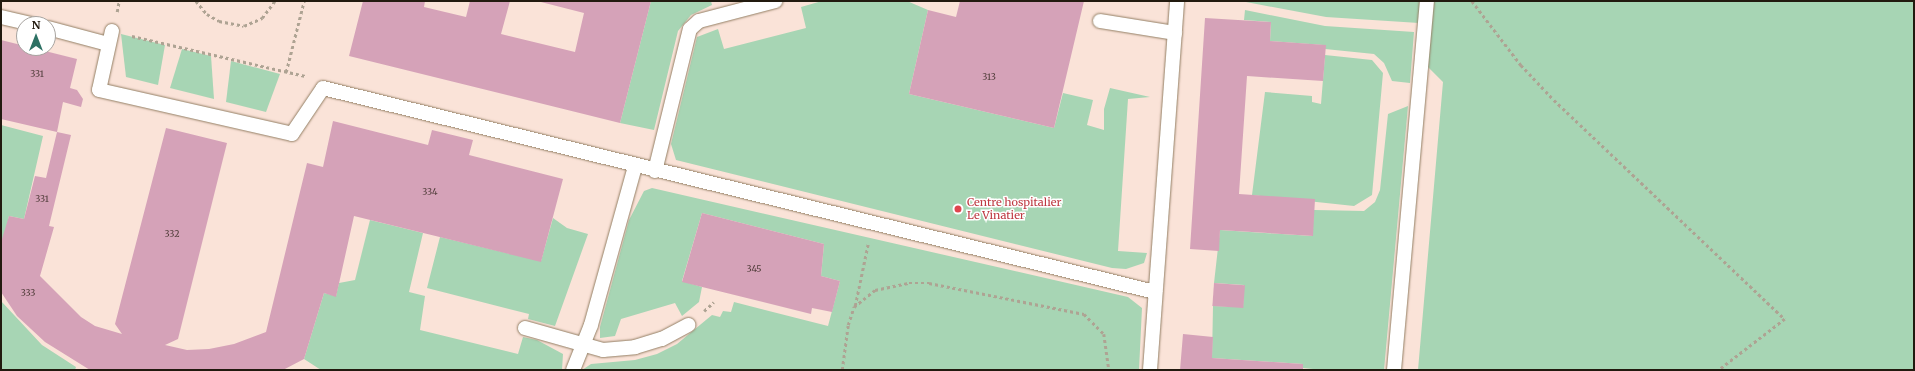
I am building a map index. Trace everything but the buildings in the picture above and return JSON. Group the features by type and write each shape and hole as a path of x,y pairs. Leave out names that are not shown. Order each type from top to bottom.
{"lane":[{"path":"655,172 690,29 699,21 775,1"},
{"path":"1150,370 1177,1"},
{"path":"1394,370 1427,1"},
{"path":"1,16 16,20"},
{"path":"1100,21 1175,33"},
{"path":"56,29 110,37 99,90 292,134 323,88 655,172 1155,292"},
{"path":"573,370 584,346 635,166"},
{"path":"525,328 584,346 603,350 635,347 662,339 688,324"}],"path":[{"path":"196,1 219,21 244,26 262,18 275,1"},
{"path":"286,72 304,1"},
{"path":"1472,1 1521,65 1554,100 1766,296 1785,319 1719,370"},
{"path":"110,37 304,75 323,88"},
{"path":"842,370 848,324 854,307 872,224"},
{"path":"854,307 875,290 909,283 1058,307 1084,314 1099,325 1108,346 1109,370"}],"shaded area":[{"name":"Centre hospitalier Le Vinatier","path":"1,1 1914,1 1914,370 1,370"}],"green space":[{"path":"651,1 711,1 712,5 691,15 678,31 654,130 620,123"},
{"path":"822,1 907,1 928,10 909,94 1054,128 1063,93 1093,100 1087,125 1104,130 1104,109 1110,88 1150,97 1128,99 1118,251 1147,253 1144,263 1126,269 1112,268 676,160 671,144 697,37 718,29 724,49 806,28 801,7"},
{"path":"1421,1 1419,23 1326,17 1246,2"},
{"path":"1434,1 1914,1 1914,370 1418,370 1443,82 1428,67"},
{"path":"1245,10 1325,26 1414,32 1410,83 1392,81 1384,63 1374,54 1325,49 1323,45 1270,41 1271,22 1244,20"},
{"path":"121,34 165,45 158,85 126,77"},
{"path":"182,49 211,56 214,99 170,88"},
{"path":"1325,55 1372,60 1383,73 1372,195 1354,206 1252,195 1265,92 1312,96 1312,102 1321,104"},
{"path":"231,61 280,74 266,112 226,102"},
{"path":"1408,106 1384,370 1323,370 1303,368 1303,364 1212,358 1213,306 1243,307 1244,285 1214,283 1220,230 1312,236 1314,210 1364,211 1375,202 1380,190 1388,114"},
{"path":"1,125 43,136 24,219 9,216 1,255"},
{"path":"652,188 1128,297 1142,308 1139,370 582,370 591,364 635,360 657,354 677,344 712,315 720,317 723,311 731,312 734,302 828,326 840,281 821,276 824,244 702,213 682,281 702,287 699,302 682,316 675,303 621,319 615,336 600,338 600,327 629,220 644,191"},
{"path":"553,218 567,228 588,234 555,326 528,319 529,314 427,288 440,237 541,261"},
{"path":"370,220 423,233 409,292 425,296 420,330 518,354 523,337 537,340 563,354 562,370 321,370 304,359 324,293 336,296 339,283 355,280"},
{"path":"1,301 42,345 76,367 75,370 1,370"}],"place":[{"name":"Centre hospitalier Le Vinatier","path":"958,209"}]}
